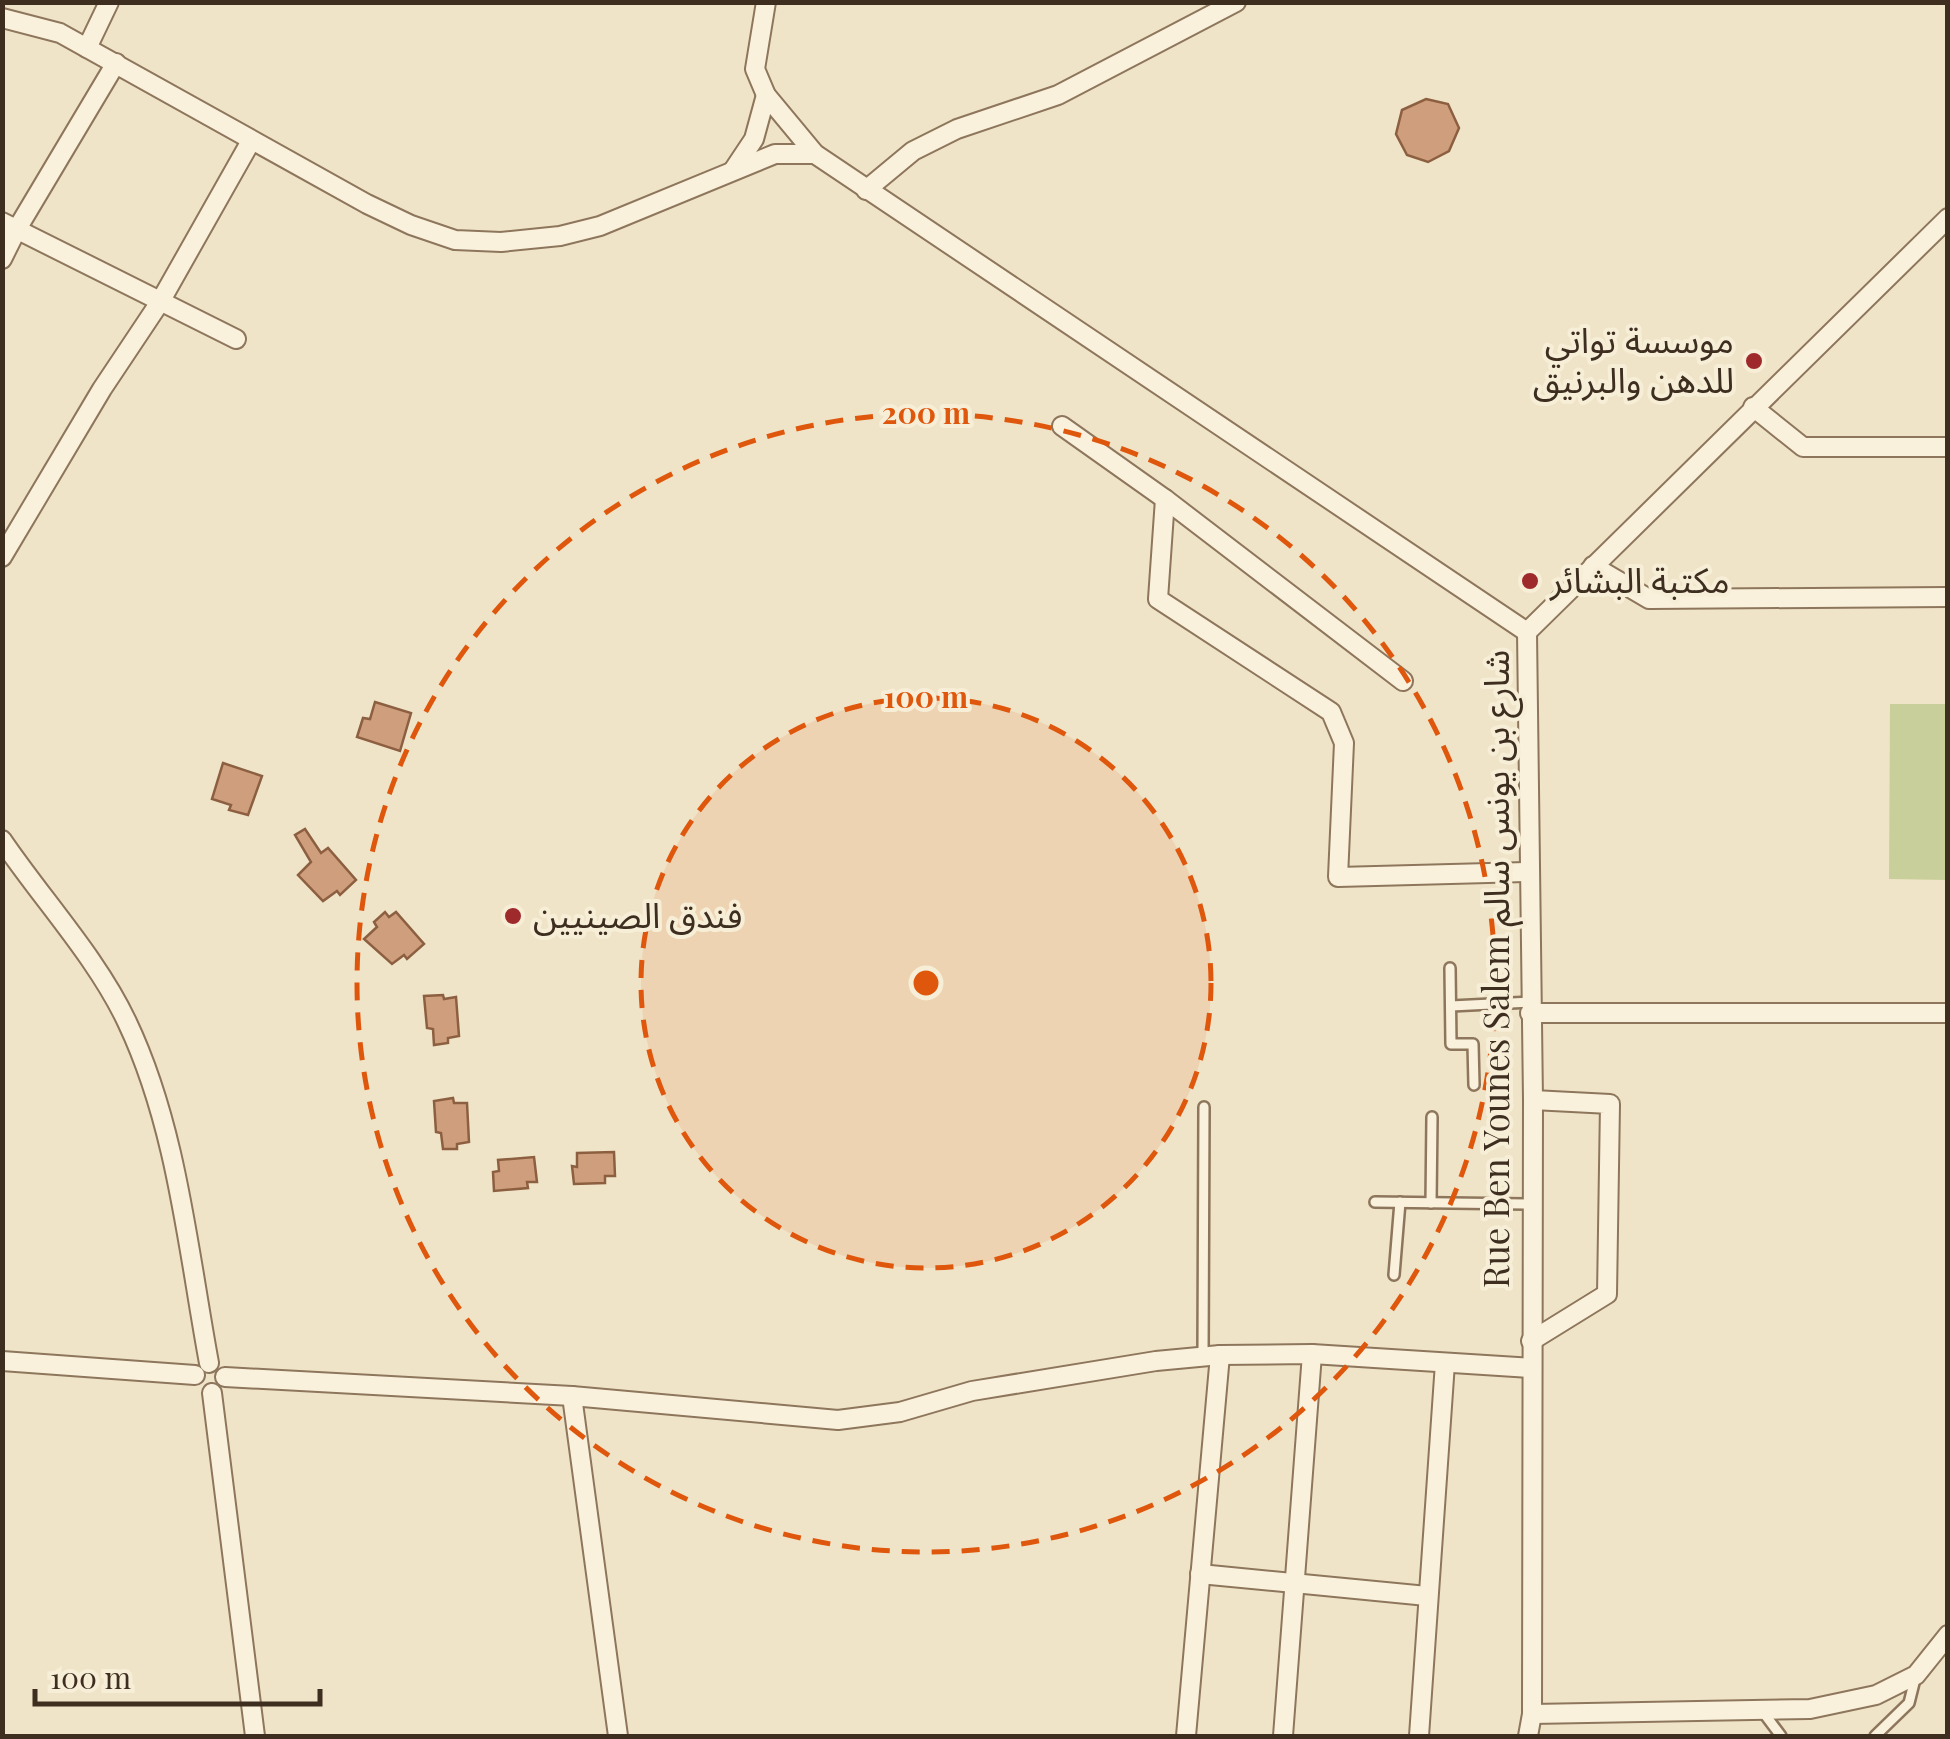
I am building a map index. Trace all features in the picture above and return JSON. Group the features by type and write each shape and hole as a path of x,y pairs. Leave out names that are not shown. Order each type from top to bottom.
{"street":[{"path":"87,48 109,2"},
{"path":"734,169 754,139 766,95 756,68 766,2"},
{"path":"866,190 912,151 957,128 1058,95 1236,2"},
{"path":"2,18 60,33 250,142 411,225 456,240 501,242 573,233 661,202 775,154 815,154"},
{"path":"2,260 10,225 116,63"},
{"name":"Rue Ben Younes Salem شارع بن يونس سالم","path":"766,95 815,154 866,190 1527,632 1532,1100 1532,1714 1528,1736"},
{"path":"2,557 102,389 160,302 250,142"},
{"path":"1527,632 1948,218"},
{"path":"10,225 236,340"},
{"path":"1752,407 1803,447 1948,447"},
{"path":"1062,426 1404,682"},
{"path":"1164,499 1158,599 1330,712 1344,743 1338,877 1530,872"},
{"path":"1593,566 1648,599 1948,597"},
{"path":"2,840 107,987 142,1055 166,1137 202,1369 199,1388 212,1393 220,1389 225,1377"},
{"path":"1530,1007 1948,1012"},
{"path":"1531,1341 1607,1294 1610,1104 1532,1100"},
{"path":"225,1377 572,1396 838,1420 900,1412 972,1391 1156,1361 1211,1356 1312,1354 1532,1368"},
{"path":"1283,1736 1312,1354"},
{"path":"1186,1736 1200,1574 1211,1356"},
{"path":"2,1360 202,1369 218,1365 225,1377"},
{"path":"1419,1736 1445,1363"},
{"path":"212,1393 254,1736"},
{"path":"572,1396 618,1736"},
{"path":"1200,1574 1427,1596"},
{"path":"1532,1714 1810,1709 1876,1695 1916,1675 1948,1635"}],"lane":[{"path":"1450,968 1451,1044 1473,1044 1474,1085"},
{"path":"1451,1006 1530,1007"},
{"path":"1204,1107 1211,1356"},
{"path":"1431,1203 1432,1117"},
{"path":"1375,1202 1532,1204"},
{"path":"1394,1275 1400,1202"},
{"path":"1875,1736 1909,1704 1916,1675"},
{"path":"1762,1710 1782,1736"}],"green space":[{"path":"1890,704 1947,704 1947,880 1889,879"}],"building":[{"path":"1426,99 1448,104 1459,128 1449,151 1428,162 1407,155 1396,134 1402,110"},
{"path":"375,702 411,713 400,751 357,737 363,718 370,719"},
{"path":"223,763 262,776 248,815 229,810 231,805 212,799"},
{"path":"305,829 321,853 328,848 356,880 340,895 337,891 323,901 298,875 311,862 295,835"},
{"path":"385,912 389,917 396,912 424,944 407,959 404,955 392,964 364,939"},
{"path":"443,995 444,999 456,997 459,1036 434,1045 433,1029 427,1028 424,996"},
{"path":"453,1098 454,1103 467,1103 469,1142 457,1144 457,1149 443,1149 441,1133 436,1132 434,1101"},
{"path":"614,1152 615,1176 605,1176 605,1183 574,1184 572,1166 577,1167 577,1153"},
{"path":"534,1157 537,1182 527,1182 528,1188 494,1191 493,1172 499,1171 498,1160"}],"place":[{"name":"موسسة تواتي للدهن والبرنيق","path":"1754,361"},
{"name":"مكتبة البشائر","path":"1530,581"},
{"name":"فندق الصينيين","path":"513,916"}]}
